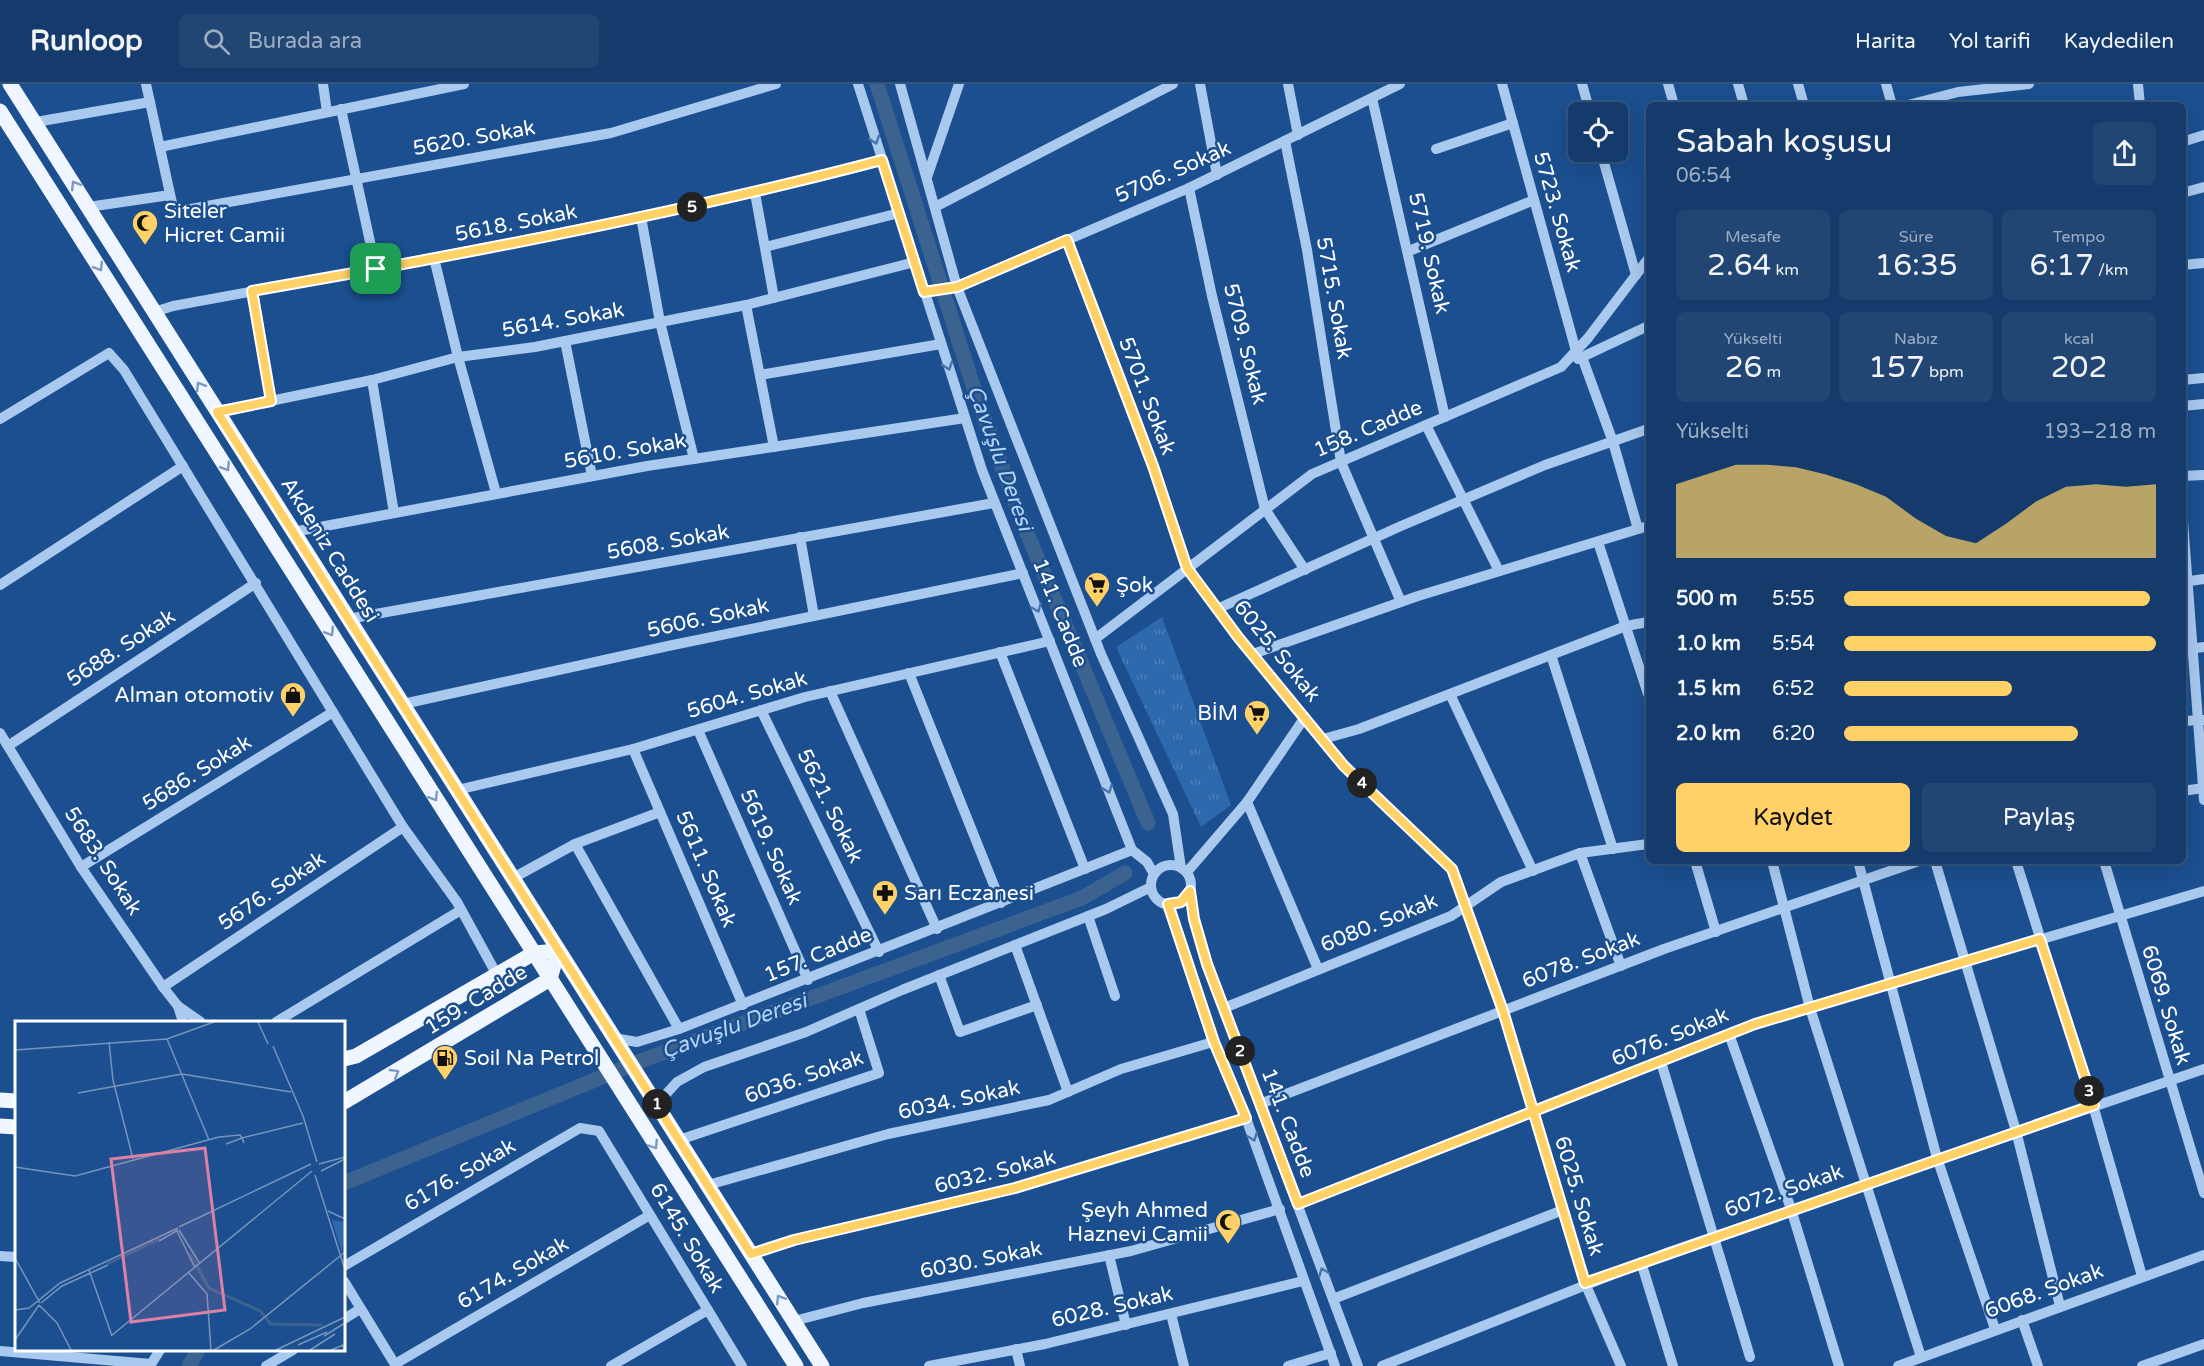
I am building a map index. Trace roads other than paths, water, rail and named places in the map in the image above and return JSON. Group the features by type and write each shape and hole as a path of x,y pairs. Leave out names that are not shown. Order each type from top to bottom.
{"main road":[{"name":"Akdeniz Caddesi","path":"10,84 657,1104"},
{"name":"Akdeniz Caddesi","path":"0,111 534,953 622,1096 796,1366"},
{"name":"159. Cadde","path":"345,1059 356,1056 534,953 558,951 550,979 345,1101"},
{"path":"0,1100 15,1101"},
{"path":"657,1104 822,1366"},
{"path":"0,1126 15,1127"}],"street":[{"path":"88,207 170,195 146,84"},
{"path":"322,84 327,112"},
{"path":"160,147 464,84"},
{"name":"5620. Sokak","path":"170,195 174,212 611,133 776,84"},
{"name":"141. Cadde","path":"858,84 994,503 1132,850 1147,862 1154,874"},
{"name":"141. Cadde","path":"900,84 956,287 1095,639 1173,814 1184,870"},
{"path":"926,178 958,84"},
{"path":"934,207 1173,84"},
{"path":"1200,84 1217,175"},
{"path":"1288,84 1298,135"},
{"name":"5706. Sokak","path":"925,292 956,287 1189,188 1400,84"},
{"name":"5723. Sokak","path":"1502,84 1579,354 1643,528"},
{"path":"1582,84 1587,102"},
{"path":"1668,84 1673,102"},
{"path":"1738,84 1743,102"},
{"path":"1798,84 1803,102"},
{"path":"1886,84 1891,102"},
{"path":"1920,102 1976,87 2029,84"},
{"path":"2138,84 2140,102"},
{"name":"5719. Sokak","path":"1372,98 1409,250 1445,417"},
{"path":"36,122 150,102"},
{"path":"341,109 376,269"},
{"path":"1436,149 1513,123"},
{"path":"2186,141 2204,135"},
{"name":"5715. Sokak","path":"1285,141 1307,250 1341,462 1401,602"},
{"name":"5618. Sokak","path":"154,312 173,306 641,217 755,193 882,160"},
{"path":"1604,162 1636,275"},
{"path":"2186,192 2204,187"},
{"name":"5709. Sokak","path":"1189,188 1212,296 1265,509 1305,570"},
{"path":"755,193 774,298"},
{"path":"1409,250 1534,200"},
{"path":"765,247 899,213"},
{"path":"641,217 660,322 694,459"},
{"name":"5701. Sokak","path":"1067,240 1153,466 1187,568"},
{"path":"435,258 458,357 496,493"},
{"name":"5614. Sokak","path":"217,412 372,380 458,357 565,341 746,305 915,262"},
{"name":"158. Cadde","path":"1095,639 1312,474 1560,367 1579,354 1646,262"},
{"path":"2186,265 2204,263"},
{"path":"252,291 271,401"},
{"path":"746,305 774,447"},
{"path":"1579,354 1646,327"},
{"path":"565,341 592,476"},
{"path":"760,375 941,344"},
{"path":"0,419 109,353 124,370 403,827 461,910 497,975"},
{"path":"2186,380 2204,378"},
{"path":"372,380 394,513"},
{"path":"2186,406 2204,404"},
{"name":"5610. Sokak","path":"293,532 592,476 965,418"},
{"path":"1426,425 1499,571"},
{"path":"1217,609 1545,465 1646,430"},
{"path":"0,585 183,466"},
{"path":"2186,476 2204,475"},
{"name":"5608. Sokak","path":"348,619 994,503"},
{"path":"1252,654 1401,602 1643,528"},
{"path":"800,537 814,616"},
{"path":"1598,542 1646,688"},
{"name":"6025. Sokak","path":"1187,568 1252,654 1344,766 1452,869 1503,1011 1585,1283 1616,1365"},
{"name":"5606. Sokak","path":"403,704 1023,573"},
{"path":"2186,581 2204,579"},
{"name":"5688. Sokak","path":"8,746 256,584"},
{"path":"2186,589 2201,720 2204,800"},
{"path":"1323,739 1359,729 1626,626 1646,622"},
{"name":"5604. Sokak","path":"457,790 633,749 830,691 1050,641"},
{"path":"1000,652 1084,869"},
{"path":"1551,655 1613,849"},
{"path":"909,673 1001,903"},
{"path":"830,691 937,929"},
{"path":"1450,694 1533,871"},
{"name":"5621. Sokak","path":"761,710 879,952"},
{"name":"5686. Sokak","path":"81,867 333,712"},
{"path":"1184,870 1247,802 1305,717"},
{"path":"2186,722 2201,720"},
{"name":"5619. Sokak","path":"698,730 808,980"},
{"name":"5683. Sokak","path":"0,733 81,867 163,987 178,1006 198,1021"},
{"name":"5611. Sokak","path":"633,749 743,1005"},
{"path":"2186,790 2204,788"},
{"path":"1247,802 1318,969"},
{"path":"513,878 575,844 660,812"},
{"name":"5676. Sokak","path":"163,987 403,827"},
{"path":"575,844 680,1029"},
{"name":"6080. Sokak","path":"1224,1008 1451,916 1501,882 1580,853 1646,844"},
{"name":"157. Cadde","path":"614,1038 637,1042 680,1029 1132,850"},
{"path":"1580,853 1621,966"},
{"path":"1696,864 1716,932"},
{"path":"1773,864 1810,1008 1922,1357"},
{"path":"1859,864 1937,1158 1995,1329"},
{"name":"6078. Sokak","path":"1260,1104 1621,966 1910,864"},
{"path":"1936,864 2016,1131 2060,1306"},
{"path":"2017,864 2094,1105 2142,1276"},
{"name":"6069. Sokak","path":"2105,864 2118,916 2204,1193"},
{"path":"1169,865 1184,870 1190,878 1190,891 1181,902 1168,904 1157,899 1151,887 1154,874 1169,865"},
{"path":"657,1104 677,1082 704,1066 806,1032 939,975 1088,916 1151,887"},
{"name":"141. Cadde","path":"1190,891 1194,919 1224,1008 1358,1366"},
{"name":"6076. Sokak","path":"1298,1204 1729,1034 1892,983 2204,891"},
{"name":"141. Cadde","path":"1168,904 1214,1042 1246,1118 1280,1209 1335,1366"},
{"path":"279,1021 461,910"},
{"path":"1088,916 1115,996"},
{"path":"1015,945 1068,1092"},
{"path":"939,975 960,1032 1036,1005"},
{"name":"5683. Sokak","path":"178,1006 182,1021"},
{"name":"6036. Sokak","path":"679,1140 879,1073 859,1009"},
{"path":"1729,1034 1791,1209 1839,1366"},
{"name":"6034. Sokak","path":"708,1185 888,1134 1049,1100 1121,1070 1214,1042"},
{"path":"1661,1062 1750,1357"},
{"name":"6072. Sokak","path":"1382,1366 1641,1262 1937,1158 2204,1069"},
{"name":"6032. Sokak","path":"751,1254 794,1240 1047,1180 1246,1118"},
{"name":"6176. Sokak","path":"345,1265 580,1128 598,1131"},
{"name":"6145. Sokak","path":"598,1131 742,1366"},
{"name":"6030. Sokak","path":"794,1321 863,1303 1109,1255 1280,1209"},
{"path":"1333,1299 1563,1210"},
{"name":"6174. Sokak","path":"396,1365 650,1215"},
{"path":"1109,1255 1126,1324"},
{"name":"6068. Sokak","path":"1898,1366 2204,1255"},
{"path":"0,1256 15,1257"},
{"path":"1641,1262 1673,1366"},
{"name":"6028. Sokak","path":"929,1366 1171,1314 1304,1281"},
{"path":"345,1283 396,1365"},
{"path":"345,1318 360,1309"},
{"path":"611,1366 708,1310"},
{"path":"1171,1314 1184,1366"},
{"path":"2022,1320 2038,1366"},
{"path":"2142,1366 2204,1344"},
{"path":"1016,1349 1020,1366"},
{"path":"0,1351 151,1365 159,1351"},
{"path":"266,1366 291,1351"},
{"path":"1288,1366 1331,1353"}],"waterway":[{"name":"Çavuşlu Deresi","path":"877,84 977,398 1020,516 1148,823"},
{"name":"Çavuşlu Deresi","path":"345,1183 646,1059 1082,898 1125,873"},
{"name":"Çavuşlu Deresi","path":"189,1366 197,1351"}],"place":[{"name":"Siteler Hicret Camii","path":"145,246"},
{"name":"Şok","path":"1097,608"},
{"name":"Alman otomotiv","path":"293,718"},
{"name":"BİM","path":"1257,736"},
{"name":"Sarı Eczanesi","path":"885,916"},
{"name":"Soil Na Petrol","path":"445,1081"},
{"name":"Şeyh Ahmed Haznevi Camii","path":"1228,1245"}]}
